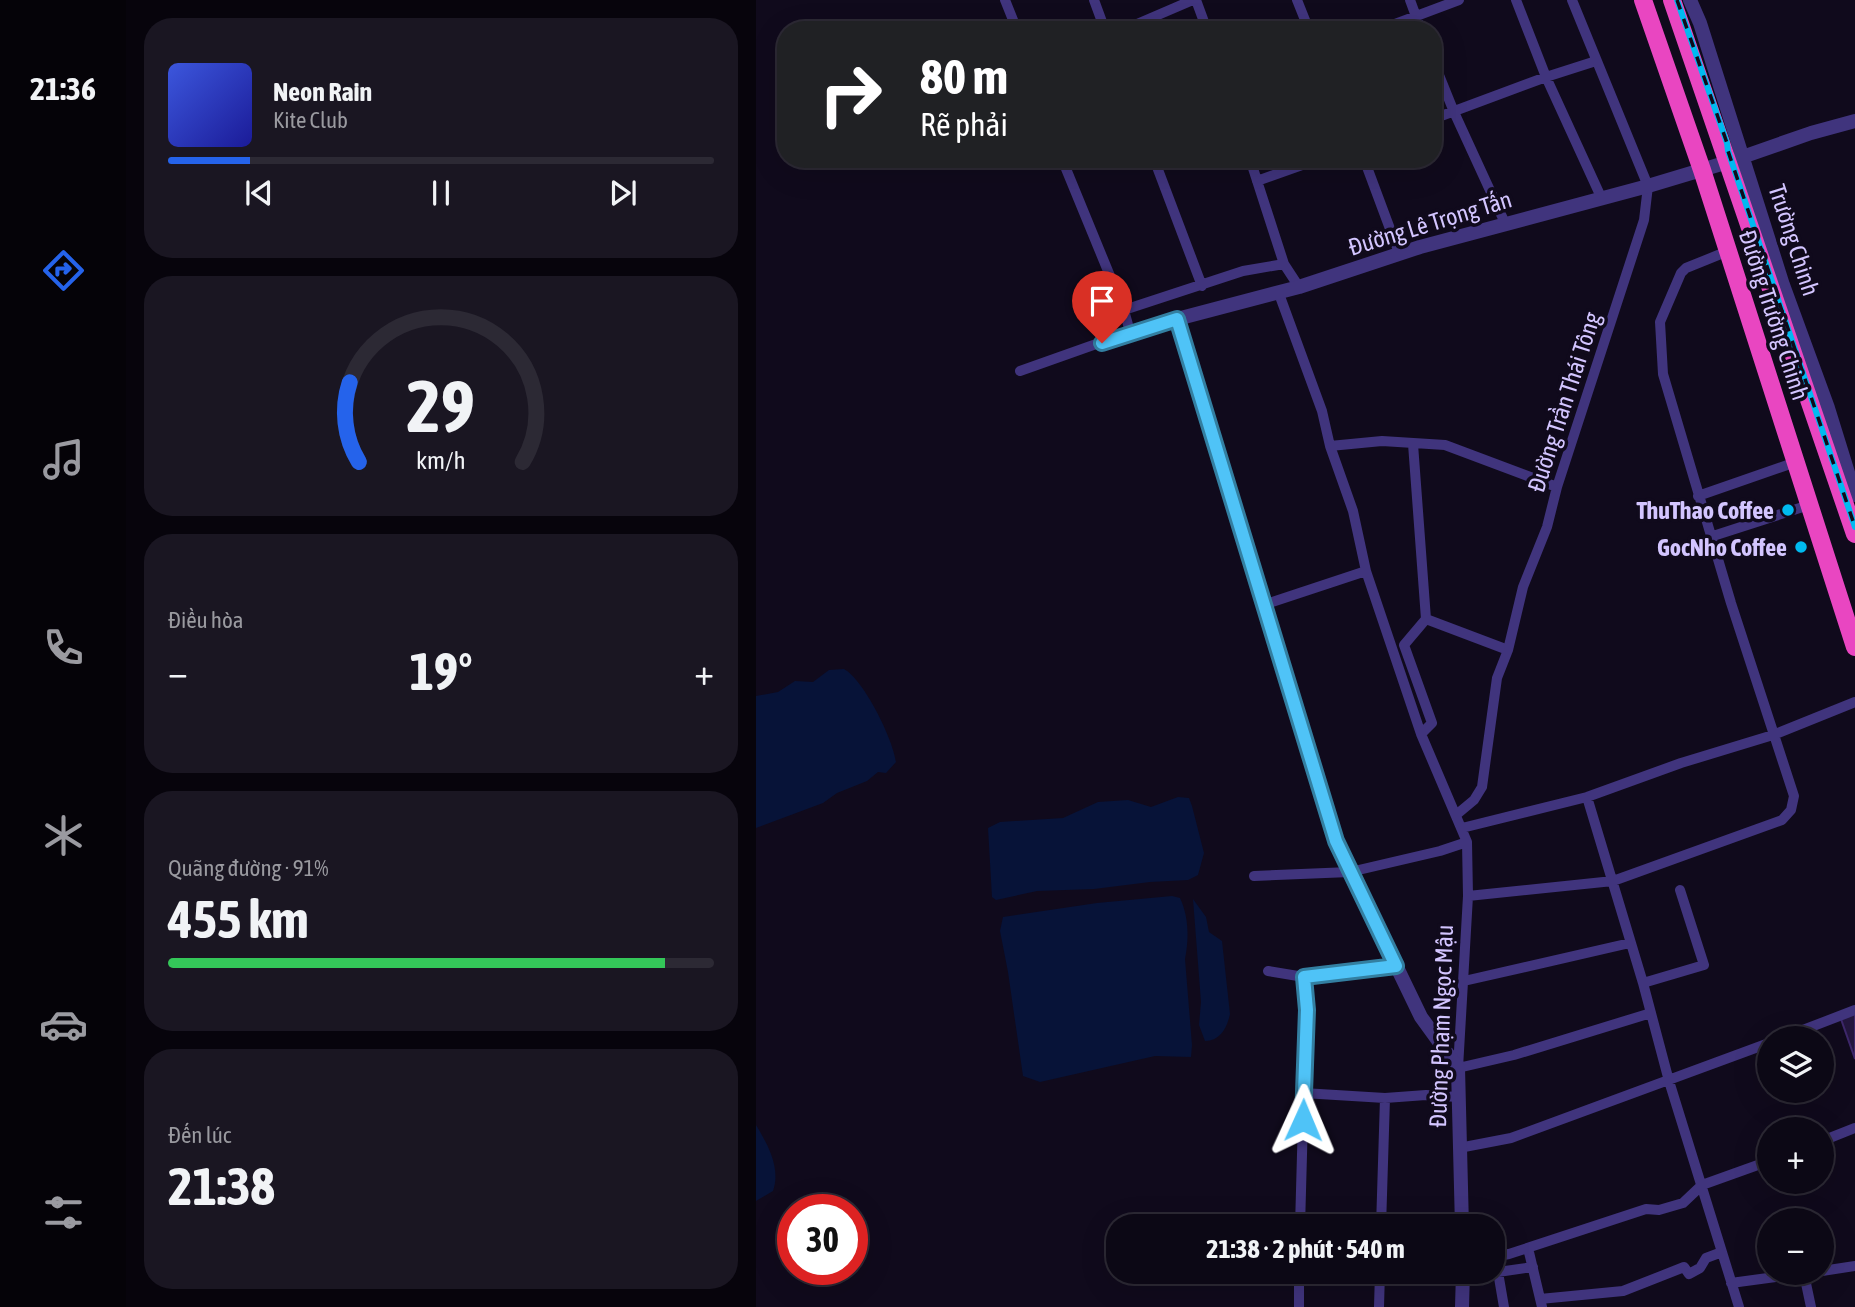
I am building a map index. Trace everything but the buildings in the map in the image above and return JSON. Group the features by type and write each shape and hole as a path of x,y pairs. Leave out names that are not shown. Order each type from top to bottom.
{"highway":[{"name":"Đường Trường Chinh","path":"1643,0 1702,170 1855,647"},
{"name":"Đường Trường Chinh","path":"1672,0 1735,159 1855,534"}],"street":[{"path":"1005,0 1013,21"},
{"path":"1094,0 1102,21"},
{"path":"1144,21 1194,0 1203,21"},
{"path":"1297,0 1305,21"},
{"path":"1410,0 1418,21"},
{"path":"1403,21 1460,0"},
{"path":"1516,0 1546,77 1601,197"},
{"path":"1572,0 1648,187"},
{"name":"Trường Chinh","path":"1690,0 1700,23 1735,159 1828,408 1855,495"},
{"path":"1442,116 1596,61"},
{"path":"1442,82 1505,223"},
{"name":"Đường Lê Trọng Tấn","path":"1020,371 1130,332 1299,287 1399,253 1505,223 1648,187 1855,121"},
{"path":"1066,168 1124,310 1130,332"},
{"path":"1157,168 1202,286"},
{"path":"1252,168 1284,264 1299,287"},
{"path":"1256,181 1293,168"},
{"path":"1367,168 1399,253"},
{"name":"Đường Trần Thái Tông","path":"1456,816 1474,800 1482,787 1497,678 1508,650 1523,587 1547,527 1557,487 1642,229 1648,187"},
{"path":"1468,896 1614,881 1782,820 1791,810 1794,796 1710,537 1663,374 1660,322 1682,273 1686,268 1728,251"},
{"path":"1124,310 1243,271 1284,264"},
{"name":"Đường Phạm Ngọc Mậu","path":"1278,291 1322,411 1329,446 1353,511 1366,571 1422,734 1467,842 1468,896 1458,1068 1462,1214"},
{"path":"1177,319 1336,841 1421,1017 1458,1068 1514,1055 1651,1013"},
{"path":"1329,446 1382,441 1445,445 1557,487"},
{"path":"1413,444 1426,619 1404,645 1432,723 1422,734"},
{"path":"1698,496 1796,462"},
{"path":"1710,537 1809,505"},
{"path":"1264,605 1366,571"},
{"path":"1426,619 1508,650"},
{"path":"1462,828 1587,797 1681,763 1773,735 1855,702"},
{"path":"1587,797 1597,835 1614,881 1669,1081 1739,1307"},
{"path":"1254,876 1350,872 1467,842"},
{"path":"1643,983 1704,965 1680,890"},
{"path":"1464,981 1630,943"},
{"path":"1268,971 1304,977 1396,966"},
{"path":"1300,1214 1307,1010 1304,977"},
{"path":"1813,1026 1855,1010"},
{"path":"1459,1148 1511,1138 1757,1048"},
{"path":"1303,1093 1385,1098 1426,1095 1458,1097"},
{"path":"1381,1214 1385,1098"},
{"path":"1834,1136 1855,1128"},
{"path":"1505,1254 1646,1209 1659,1210 1684,1203 1702,1185 1757,1165"},
{"path":"1528,1248 1541,1303 1623,1291 1684,1267 1689,1274 1700,1268 1706,1258 1722,1252"},
{"path":"1834,1269 1855,1266"},
{"path":"1504,1307 1499,1272 1533,1267"},
{"path":"1731,1283 1757,1280"},
{"path":"1299,1284 1299,1307"},
{"path":"1379,1307 1380,1284"},
{"path":"1462,1307 1463,1284"},
{"path":"1809,1285 1811,1307"}],"water":[{"path":"844,669 860,685 876,711 896,762 886,773 878,772 867,781 837,793 823,803 756,828 756,696 778,692 795,681 813,682 829,670"},
{"path":"1178,797 1189,798 1192,806 1204,853 1198,875 1188,880 1094,889 1037,891 996,900 992,897 988,828 1000,822 1063,818 1098,802 1128,800 1151,807"},
{"path":"1172,896 1180,898 1187,920 1185,959 1191,1057 1155,1056 1040,1082 1023,1076 1000,931 1003,917 1097,903"},
{"path":"1193,899 1206,917 1209,932 1222,941 1230,1014 1222,1033 1215,1039 1205,1041 1199,1025 1201,1002"},
{"path":"756,1125 769,1149 775,1182 773,1191 756,1201"}],"railway":[{"path":"1677,0 1855,527"}],"place":[{"name":"ThuThao Coffee","path":"1788,510"},
{"name":"GocNho Coffee","path":"1801,547"}],"route":[{"path":"1102,343 1177,319 1336,841 1396,966 1304,977 1307,1010 1303,1120"}]}
